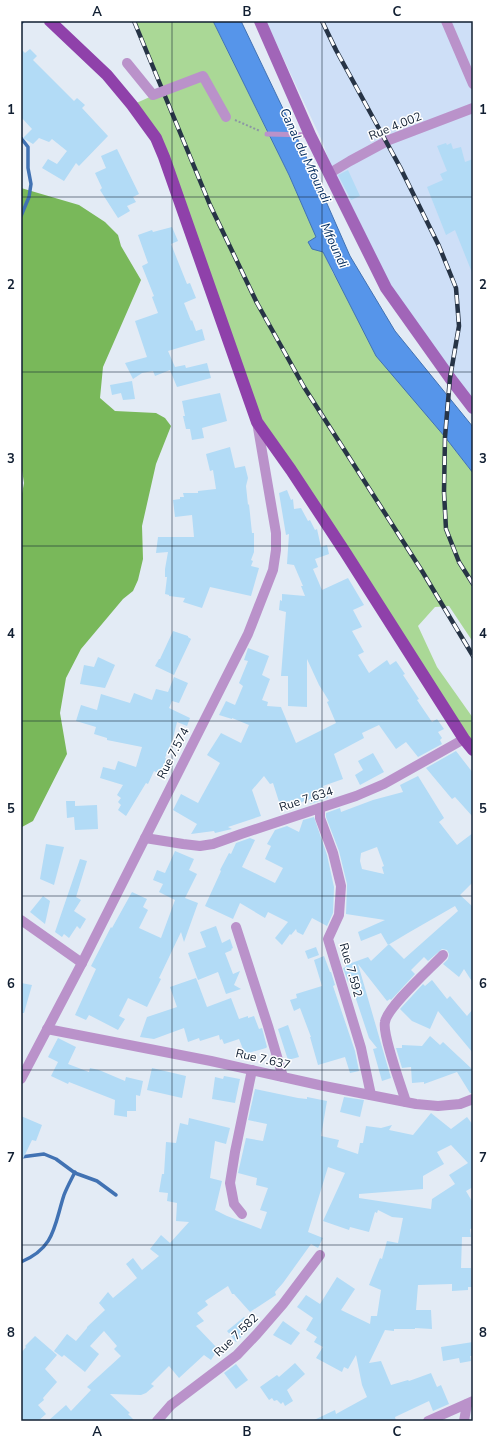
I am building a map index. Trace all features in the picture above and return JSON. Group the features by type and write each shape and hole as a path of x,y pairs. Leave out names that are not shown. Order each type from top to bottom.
{"main road":[{"path":"260,21 306,135 330,173 386,288 473,408"},
{"path":"51,22 107,75 132,105 156,138 167,164 257,422 291,470 464,739 473,750"}],"street":[{"path":"446,21 473,84"},
{"path":"127,62 153,95 203,76 226,117"},
{"name":"Rue 4.002","path":"330,173 389,140 473,108"},
{"name":"Rue 7.574","path":"21,1079 82,964 248,634 272,570 276,550 276,533 257,422"},
{"name":"Rue 7.634","path":"145,838 200,846 213,844 356,796 384,784 464,739"},
{"name":"Rue 7.592","path":"320,808 320,818 334,853 341,886 339,915 328,939 361,1048 371,1095"},
{"path":"21,920 82,964"},
{"path":"236,927 283,1077"},
{"path":"406,1102 391,1054 384,1022 391,1009 443,955"},
{"name":"Rue 7.637","path":"48,1029 211,1060 283,1077 406,1102 438,1106 460,1104 473,1099"},
{"path":"242,1214 234,1204 230,1183 232,1166 252,1070"},
{"name":"Rue 7.582","path":"157,1421 171,1405 208,1379 242,1350 283,1304 320,1254"},
{"path":"428,1421 470,1402"},
{"path":"464,1421 470,1402"}],"lane":[{"path":"267,134 306,135"}],"path":[{"path":"226,117 267,134"}],"shaded area":[{"path":"266,21 473,21 473,402 391,290 334,176 323,143"}],"green space":[{"path":"134,21 213,21 289,175 317,237 308,242 323,252 333,273 445,437 473,473 473,642 449,606 435,607 418,626 437,667 473,718 473,750 257,422 164,157 132,105 163,91"},
{"path":"21,188 79,205 105,222 118,235 121,246 141,280 103,367 100,398 115,411 156,413 165,418 171,426 156,464 142,526 143,559 138,580 133,591 123,599 81,649 66,678 60,713 67,754 33,821 22,827 21,499 24,483 21,464"}],"water":[{"name":"Mfoundi","path":"213,21 241,21 310,165 350,256 395,331 473,427 473,473 445,437 376,356 323,252 312,249 308,242 316,237 289,175"}],"building":[{"path":"21,49 25,53 30,49 37,56 33,60 74,101 77,98 85,105 82,108 108,136 79,166 76,163 64,181 42,168 48,159 57,164 67,151 52,139 49,142 39,138 33,144 23,138 32,129 21,117"},
{"path":"446,143 447,145 451,143 453,149 461,147 465,162 473,159 473,275 455,230 446,235 427,187 443,180 440,174 447,171 437,146"},
{"path":"117,149 139,194 133,197 136,202 127,206 130,211 118,218 100,190 102,188 95,173 106,168 101,156"},
{"path":"348,170 360,196 351,200 338,175"},
{"path":"172,227 178,241 171,244 187,284 190,283 196,298 184,303 196,331 202,329 205,340 168,351 175,367 185,365 186,368 207,363 211,378 177,387 170,370 155,376 153,371 142,373 133,379 125,363 147,357 135,321 158,313 152,297 154,296 142,266 148,263 138,235 152,230 153,232"},
{"path":"132,381 135,399 123,400 121,393 112,395 110,385"},
{"path":"220,393 227,421 202,428 204,438 192,440 190,429 186,429 182,401"},
{"path":"230,447 235,468 245,466 248,478 246,486 248,505 249,504 252,533 254,533 254,552 251,560 253,561 251,566 259,568 251,596 210,587 202,608 183,602 185,598 165,594 167,577 165,577 165,569 168,552 156,553 158,537 194,537 192,515 175,517 173,500 184,497 183,493 198,493 198,491 216,489 213,470 210,471 206,454"},
{"path":"287,490 291,500 293,499 294,509 301,508 308,521 310,520 315,530 317,529 321,547 327,545 329,554 315,559 318,567 313,569 322,590 348,578 364,605 353,610 362,627 352,631 364,652 358,655 369,673 387,660 390,665 396,661 405,674 403,675 419,699 417,700 432,722 437,719 444,729 438,732 442,738 440,740 442,744 418,757 406,742 396,749 379,725 362,733 364,738 334,754 343,779 323,786 328,798 310,804 312,799 281,808 273,783 270,784 264,776 252,790 261,816 228,827 232,829 215,833 214,831 191,834 197,824 173,810 181,794 198,803 220,763 207,755 221,733 241,743 249,725 232,718 219,715 226,701 235,705 243,686 239,683 248,661 244,660 248,648 269,656 262,675 270,679 262,700 268,702 267,706 281,707 296,743 336,723 327,702 329,701 319,685 307,659 307,707 288,706 288,676 281,676 286,612 279,610 280,600 282,601 282,594 305,596 301,586 303,586 294,565 287,564 289,534 286,535 279,493"},
{"path":"173,631 188,636 191,639 174,675 155,666 160,659"},
{"path":"98,657 115,665 105,688 80,684 84,665 94,667"},
{"path":"174,677 188,683 179,703 172,701 169,708 190,718 187,726 177,722 173,738 165,758 167,759 160,774 154,771 148,784 146,783 126,816 118,810 121,805 118,802 121,798 117,795 123,785 100,778 103,767 115,770 118,761 136,767 142,747 107,740 107,738 94,734 96,727 76,721 81,705 97,710 101,694 130,703 134,693 152,700 156,689 168,692"},
{"path":"456,751 473,773 473,817 455,797 452,799 426,768"},
{"path":"373,753 384,772 360,785 355,775 363,770 358,761"},
{"path":"418,776 444,818 439,822 457,845 473,833 473,882 460,895 473,907 473,983 464,969 459,977 443,964 448,959 449,954 447,950 442,949 428,961 424,957 411,970 415,974 391,1000 390,999 387,1001 358,964 391,1078 382,1081 373,1049 377,1048 369,1038 350,981 348,982 343,968 346,967 346,965 368,957 371,961 388,945 381,933 361,941 358,932 385,920 346,914 347,884 339,851 326,817 326,813 340,808 341,812 373,800 403,792 400,785","holes":["377,847 384,866 382,867 384,874 362,869 360,861 361,853","455,906 458,911 404,959 389,944"]},
{"path":"66,801 75,801 75,806 97,805 98,829 75,830 74,817 67,818"},
{"path":"314,817 327,855 334,887 333,913 327,926 312,918 303,935 297,932 296,929 291,935 290,934 282,945 275,938 288,922 268,912 265,918 240,903 233,919 205,906 221,871 220,870 229,853 231,854 236,843 250,838 255,840 242,867 275,883 283,868 265,859 271,846 267,844 275,830 287,826 299,832 303,820"},
{"path":"46,844 64,847 54,885 40,879"},
{"path":"175,851 194,859 189,870 197,874 185,898 198,903 184,942 181,932 147,1007 128,998 119,1016 125,1019 118,1030 89,1015 86,1020 75,1015 96,969 91,966 111,927 112,928 132,892 147,899 143,907 148,910 139,928 161,938 175,900 159,892 163,884 153,880 157,870 165,873"},
{"path":"80,859 87,861 76,897 81,900 74,911 86,919 80,929 77,926 69,938 64,934 62,937 55,932"},
{"path":"43,896 50,901 45,924 30,912"},
{"path":"216,926 222,943 230,939 233,948 225,953 233,974 240,971 234,985 241,989 226,994 218,972 198,980 188,953 206,947 200,932"},
{"path":"316,947 319,955 308,959 305,951"},
{"path":"324,956 335,985 333,986 355,1051 359,1071 350,1073 345,1057 318,1065 311,1037 300,1008 294,1011 290,1000 297,998 296,994 322,986 314,960"},
{"path":"196,978 207,1007 231,998 239,1019 254,1016 259,1029 262,1028 267,1047 245,1054 239,1039 224,1044 222,1039 220,1040 219,1035 200,1041 199,1038 188,1042 184,1028 154,1039 140,1037 147,1017 177,1007 170,987"},
{"path":"432,980 447,999 450,996 467,1016 473,1009 473,1053 438,1011 430,1029 412,1021 400,1009 423,984 425,986"},
{"path":"21,983 32,985 24,1013 21,1013"},
{"path":"288,1025 299,1057 288,1060 278,1029"},
{"path":"430,1036 440,1045 443,1042 473,1070 473,1093 470,1093 457,1072 424,1084 424,1082 412,1083 411,1067 402,1068 396,1048 402,1048 402,1045 422,1046"},
{"path":"58,1038 76,1047 68,1064 89,1072 90,1068 99,1070 125,1081 126,1077 143,1081 140,1096 136,1095 136,1111 127,1111 127,1117 114,1115 115,1100 69,1082 68,1084 51,1076 58,1062 48,1057"},
{"path":"152,1068 186,1076 182,1098 147,1090"},
{"path":"224,1076 240,1079 235,1103 212,1099 215,1077 223,1079"},
{"path":"255,1089 298,1098 307,1099 307,1097 327,1101 321,1136 339,1140 337,1147 358,1154 360,1143 363,1143 366,1126 381,1128 392,1125 389,1130 413,1135 431,1113 451,1129 467,1117 473,1125 473,1187 466,1191 473,1203 473,1228 470,1229 471,1237 462,1237 461,1268 471,1268 472,1287 468,1287 468,1290 452,1291 452,1284 418,1285 416,1310 431,1310 432,1329 415,1328 394,1329 394,1331 385,1330 369,1363 381,1361 391,1385 409,1381 431,1373 437,1387 441,1385 449,1404 433,1411 429,1401 395,1417 396,1421 312,1421 335,1410 336,1414 367,1397 362,1385 356,1355 348,1369 344,1367 342,1372 316,1358 323,1347 314,1342 317,1337 306,1330 313,1318 297,1307 306,1295 320,1304 337,1277 355,1289 341,1310 370,1324 371,1316 377,1316 381,1290 369,1285 380,1258 382,1259 387,1241 398,1243 403,1218 392,1217 378,1210 377,1213 375,1212 369,1232 350,1227 349,1230 323,1221 345,1173 328,1167 308,1232 323,1238 318,1248 311,1244 275,1292 276,1295 250,1312 234,1294 232,1294 228,1286 205,1301 208,1305 197,1313 204,1321 196,1326 218,1349 211,1360 204,1355 179,1378 169,1366 151,1384 154,1386 146,1393 141,1395 110,1394 130,1413 128,1414 135,1421 48,1421 66,1405 71,1411 91,1390 87,1387 121,1356 114,1349 117,1346 104,1331 90,1346 99,1354 85,1372 64,1355 62,1357 54,1351 67,1334 76,1341 87,1327 105,1310 99,1303 108,1292 113,1298 137,1278 126,1264 133,1258 142,1270 159,1256 150,1249 161,1235 170,1243 189,1222 176,1221 177,1203 167,1201 168,1193 159,1192 162,1174 164,1174 166,1142 176,1143 180,1123 188,1125 189,1118 230,1128 226,1144 215,1141 210,1178 222,1181 215,1210 261,1229 267,1212 260,1210 268,1188 256,1185 257,1178 238,1173 246,1138 263,1141 267,1124 248,1120","holes":["451,1145 468,1163 449,1175 455,1184 432,1199 431,1209 359,1198 359,1194 423,1189 423,1176 444,1164 437,1152"]},
{"path":"344,1097 364,1100 360,1117 340,1112"},
{"path":"21,1116 42,1125 36,1141 32,1140 21,1163"},
{"path":"244,1317 253,1326 236,1342 227,1331"},
{"path":"283,1321 300,1333 291,1345 273,1335"},
{"path":"35,1336 57,1355 45,1369 57,1382 43,1398 44,1400 38,1405 46,1414 38,1421 21,1421 21,1353 26,1347 25,1346"},
{"path":"473,1342 473,1356 470,1356 471,1361 460,1363 459,1358 443,1361 441,1347"},
{"path":"295,1363 305,1374 287,1390 293,1401 285,1406 283,1402 281,1404 277,1400 274,1401 272,1398 269,1400 260,1387 277,1375 279,1377"},
{"path":"236,1364 248,1380 236,1389 224,1373"}],"waterway":[{"path":"21,138 28,147 28,168 31,184 29,197 21,216"},
{"path":"21,1157 44,1154 56,1159 75,1173 97,1181 116,1195"},
{"path":"21,1262 41,1250 52,1235 65,1192 75,1172"}],"railway":[{"path":"134,21 210,205 257,303 304,387 422,571 473,656"},
{"path":"322,21 336,50 400,167 439,246 456,288 459,326 450,378 445,437 444,492 446,529 459,562 473,584"}],"water label":[{"name":"Canal du Mfoundi","path":"306,155"}]}
